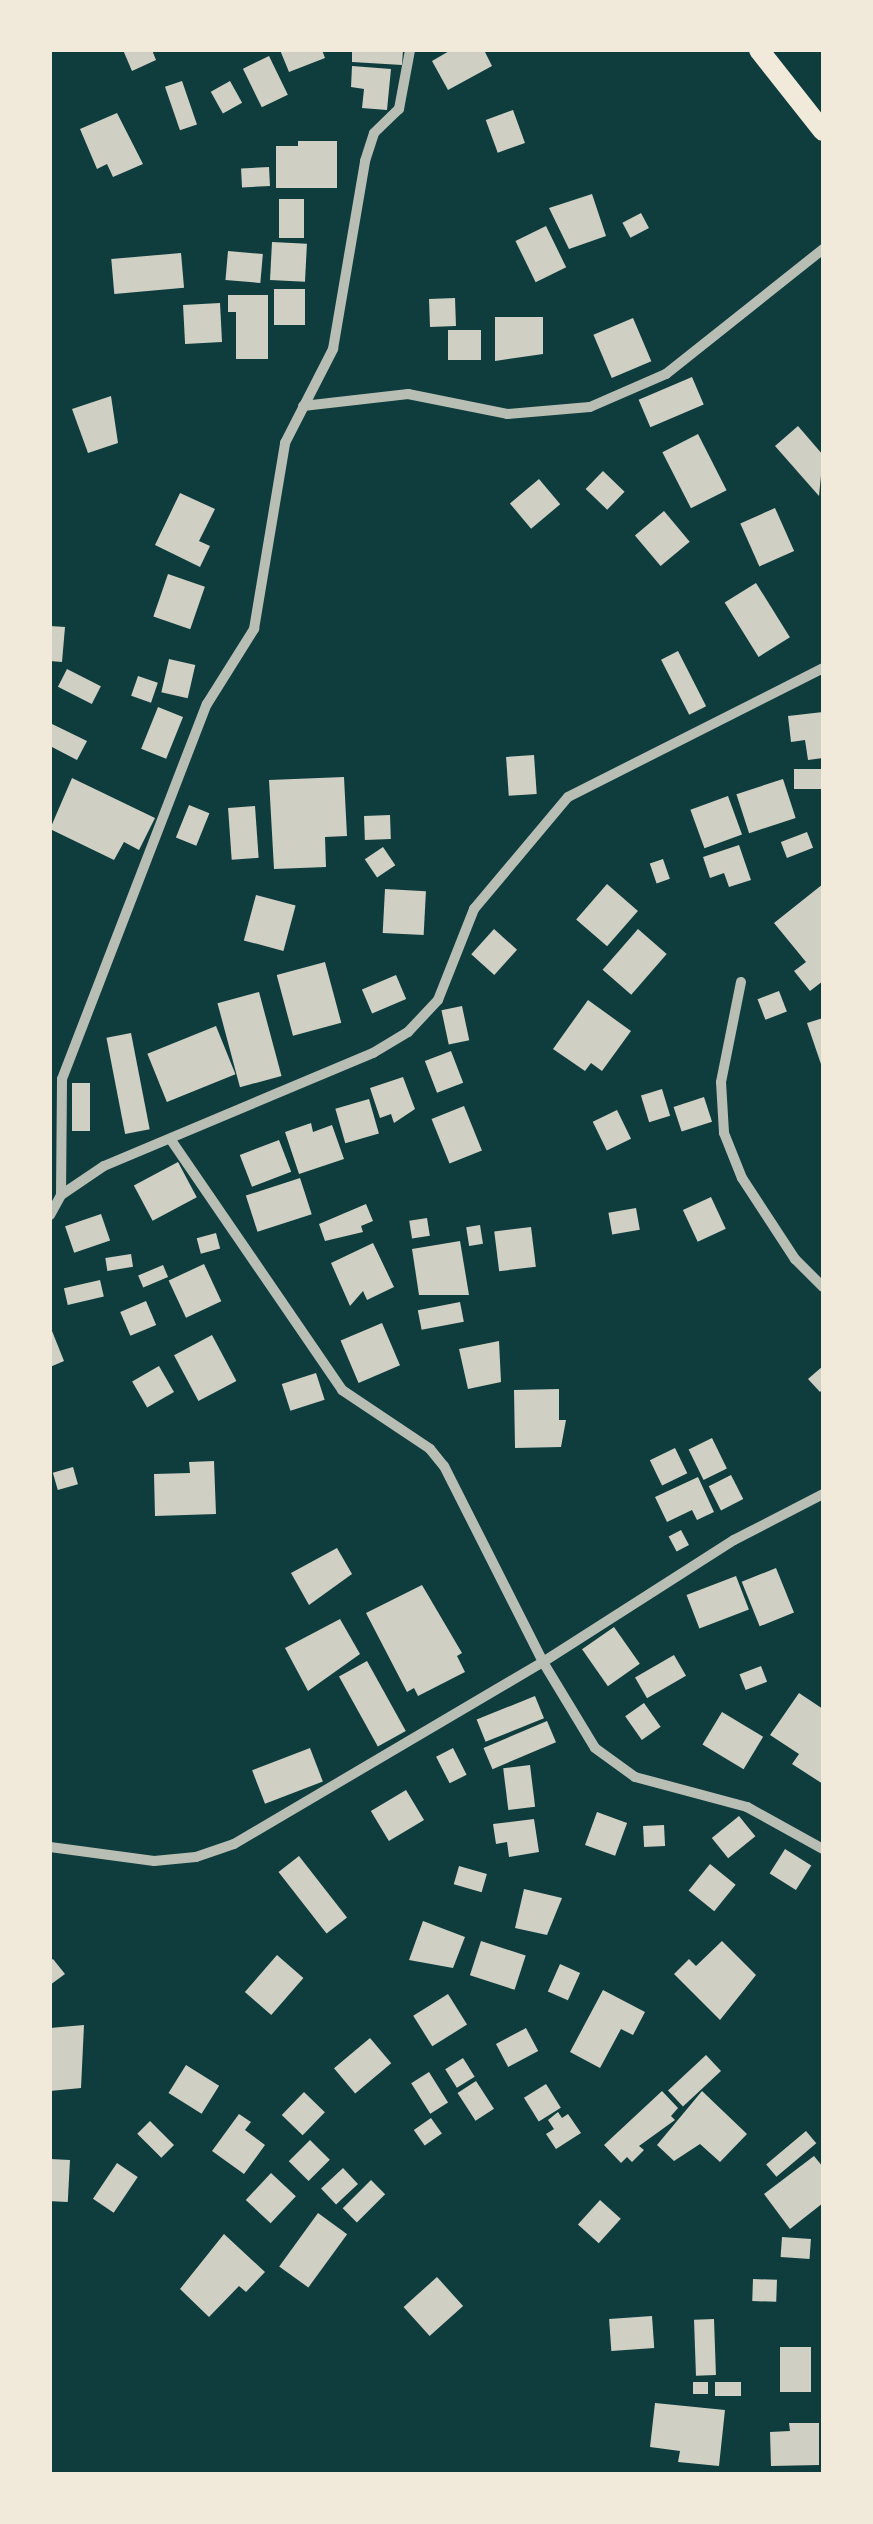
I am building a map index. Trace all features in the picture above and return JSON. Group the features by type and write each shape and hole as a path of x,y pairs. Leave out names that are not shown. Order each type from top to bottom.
{"highway":[{"path":"759,50 823,131"}],"street":[{"path":"61,1195 62,1080 207,704 254,629 285,442 333,349 365,160 374,133 399,109 410,50"},
{"path":"303,406 408,394 507,414 590,407 666,374 823,248"},
{"path":"50,1215 61,1195 104,1166 171,1140 408,1032 438,1000 474,909 568,797 823,668"},
{"path":"740,982 721,1082 724,1134 742,1178 796,1258 823,1287"},
{"path":"171,1140 342,1390 410,1434 444,1466 543,1662 613,1766 748,1807 823,1849"},
{"path":"50,1848 154,1861 196,1858 234,1844 543,1662 734,1540 823,1494"}],"building":[{"path":"123,50 152,50 156,60 132,71"},
{"path":"280,50 322,50 325,58 289,72"},
{"path":"352,50 403,50 402,65 352,62"},
{"path":"451,50 484,50 492,66 448,90 432,61"},
{"path":"269,56 288,95 262,107 243,69"},
{"path":"352,66 391,69 387,110 362,108 364,89 351,87"},
{"path":"182,81 197,124 180,130 165,87"},
{"path":"230,81 242,103 223,114 211,92"},
{"path":"513,110 525,143 498,153 486,120"},
{"path":"117,113 143,164 113,177 107,164 97,169 80,129"},
{"path":"298,141 337,141 337,188 276,188 276,146 298,146"},
{"path":"269,167 270,186 242,187 241,168"},
{"path":"592,194 606,236 569,249 549,208"},
{"path":"279,199 304,199 304,238 279,238"},
{"path":"641,213 649,228 630,238 622,223"},
{"path":"546,226 566,267 536,282 515,241"},
{"path":"272,242 307,244 305,282 270,280"},
{"path":"228,251 263,254 260,283 225,280"},
{"path":"181,253 184,288 114,294 111,259"},
{"path":"274,289 305,289 305,325 274,325"},
{"path":"228,295 268,295 268,359 236,359 236,312 228,312"},
{"path":"455,298 456,326 430,327 429,299"},
{"path":"220,303 222,342 185,344 183,305"},
{"path":"495,317 543,317 543,354 495,361"},
{"path":"633,318 651,361 612,378 593,335"},
{"path":"448,330 481,330 481,360 448,360"},
{"path":"692,377 704,405 650,427 639,400"},
{"path":"111,396 118,443 88,453 72,409"},
{"path":"798,426 823,455 819,496 775,446"},
{"path":"698,434 727,490 691,508 662,452"},
{"path":"603,471 625,492 607,510 586,489"},
{"path":"539,479 560,504 531,529 510,503"},
{"path":"180,493 215,509 199,541 210,546 200,567 155,545"},
{"path":"775,508 794,551 759,566 740,523"},
{"path":"664,511 690,542 661,566 635,535"},
{"path":"168,574 205,587 190,629 153,617"},
{"path":"756,583 790,637 759,657 725,603"},
{"path":"50,626 65,627 62,662 50,661"},
{"path":"678,651 706,706 689,715 661,660"},
{"path":"169,659 195,665 188,698 161,692"},
{"path":"67,669 101,686 92,704 58,687"},
{"path":"138,676 158,683 151,703 131,696"},
{"path":"158,707 183,717 166,759 141,749"},
{"path":"823,712 823,758 808,760 805,740 791,742 788,716"},
{"path":"52,724 87,741 77,760 50,746"},
{"path":"534,755 537,794 509,796 506,757"},
{"path":"794,769 823,769 823,789 794,789"},
{"path":"344,777 347,836 325,837 326,867 274,869 269,780"},
{"path":"72,778 155,818 139,850 124,842 114,860 50,829"},
{"path":"783,779 796,818 749,833 736,794"},
{"path":"728,796 742,835 704,848 690,810"},
{"path":"189,805 209,813 196,846 176,837"},
{"path":"255,806 259,858 232,860 228,808"},
{"path":"390,815 391,839 365,840 364,816"},
{"path":"807,832 813,848 787,858 781,842"},
{"path":"739,845 751,880 729,887 724,873 710,878 703,857"},
{"path":"383,847 395,865 377,878 365,859"},
{"path":"663,859 670,879 657,883 650,864"},
{"path":"607,884 638,911 607,946 576,919"},
{"path":"823,884 823,981 810,991 794,971 806,962 774,923"},
{"path":"385,889 426,891 424,935 383,933"},
{"path":"256,895 296,906 283,951 244,940"},
{"path":"494,929 517,950 494,975 471,954"},
{"path":"638,929 667,954 631,995 603,970"},
{"path":"325,962 341,1023 293,1036 277,975"},
{"path":"396,975 406,999 372,1013 362,989"},
{"path":"779,991 787,1012 765,1020 758,999"},
{"path":"259,992 282,1076 240,1087 217,1003"},
{"path":"588,1000 631,1031 602,1071 591,1063 585,1071 553,1049"},
{"path":"462,1006 469,1040 449,1045 441,1010"},
{"path":"823,1018 823,1067 822,1067 807,1023"},
{"path":"216,1026 235,1074 167,1102 147,1054"},
{"path":"131,1033 150,1129 125,1134 106,1038"},
{"path":"451,1051 463,1083 437,1093 425,1061"},
{"path":"403,1077 415,1109 394,1123 391,1114 380,1118 370,1088"},
{"path":"72,1083 90,1083 90,1131 72,1131"},
{"path":"662,1089 670,1116 649,1122 641,1095"},
{"path":"704,1097 712,1122 682,1132 674,1107"},
{"path":"369,1099 379,1134 345,1143 335,1109"},
{"path":"464,1106 482,1151 450,1164 432,1119"},
{"path":"617,1110 631,1139 607,1151 593,1122"},
{"path":"311,1123 313,1132 332,1125 344,1159 299,1174 285,1132"},
{"path":"279,1140 291,1172 252,1187 240,1155"},
{"path":"178,1162 197,1197 153,1221 134,1185"},
{"path":"300,1178 312,1214 258,1232 246,1196"},
{"path":"711,1197 726,1229 698,1242 683,1210"},
{"path":"366,1204 373,1221 361,1226 363,1232 325,1241 319,1224"},
{"path":"636,1208 640,1230 612,1235 608,1213"},
{"path":"101,1214 110,1240 74,1253 65,1226"},
{"path":"427,1218 430,1236 412,1239 409,1221"},
{"path":"480,1225 483,1244 469,1246 466,1227"},
{"path":"531,1227 536,1267 499,1271 494,1232"},
{"path":"216,1233 220,1248 201,1254 197,1238"},
{"path":"460,1241 469,1295 419,1295 412,1249"},
{"path":"373,1243 394,1287 367,1300 363,1291 350,1306 331,1263"},
{"path":"131,1254 133,1267 107,1271 105,1258"},
{"path":"204,1264 221,1301 186,1318 169,1280"},
{"path":"163,1265 168,1277 143,1288 138,1276"},
{"path":"100,1280 104,1297 68,1305 64,1288"},
{"path":"146,1301 156,1325 130,1336 120,1312"},
{"path":"460,1302 464,1322 422,1330 418,1310"},
{"path":"382,1323 400,1365 359,1383 341,1341"},
{"path":"50,1326 64,1361 50,1367"},
{"path":"212,1335 236,1381 198,1401 174,1355"},
{"path":"499,1341 501,1382 468,1389 459,1349"},
{"path":"159,1366 174,1392 147,1407 132,1382"},
{"path":"823,1366 823,1389 820,1392 808,1379"},
{"path":"316,1373 325,1400 290,1411 282,1384"},
{"path":"559,1389 559,1420 566,1420 561,1447 515,1448 514,1390"},
{"path":"712,1438 727,1469 704,1480 689,1449"},
{"path":"675,1448 687,1473 662,1485 650,1460"},
{"path":"214,1461 216,1514 155,1516 154,1474 190,1473 189,1462"},
{"path":"73,1467 78,1484 58,1490 53,1473"},
{"path":"731,1475 743,1499 721,1510 709,1486"},
{"path":"698,1477 714,1512 697,1520 692,1510 667,1522 655,1497"},
{"path":"681,1530 689,1545 677,1552 669,1537"},
{"path":"337,1548 352,1574 309,1605 291,1573"},
{"path":"776,1568 794,1613 760,1626 742,1582"},
{"path":"736,1576 749,1610 699,1629 687,1595"},
{"path":"422,1585 462,1653 457,1656 465,1672 418,1696 414,1688 407,1692 366,1613"},
{"path":"340,1619 360,1654 308,1691 285,1648"},
{"path":"614,1627 640,1664 608,1686 582,1649"},
{"path":"674,1655 686,1676 647,1698 635,1678"},
{"path":"367,1661 406,1731 378,1746 339,1677"},
{"path":"761,1666 767,1682 746,1690 740,1674"},
{"path":"799,1693 823,1709 823,1784 792,1764 799,1754 770,1735"},
{"path":"535,1696 544,1718 486,1742 477,1720"},
{"path":"644,1703 661,1727 642,1740 625,1716"},
{"path":"722,1712 763,1737 744,1769 702,1745"},
{"path":"547,1721 556,1742 492,1769 483,1748"},
{"path":"310,1748 323,1782 265,1804 252,1770"},
{"path":"453,1748 467,1775 450,1783 436,1757"},
{"path":"530,1765 535,1807 508,1810 503,1768"},
{"path":"406,1790 424,1820 389,1841 371,1811"},
{"path":"597,1812 627,1823 615,1856 585,1845"},
{"path":"739,1816 755,1836 728,1858 712,1838"},
{"path":"534,1819 539,1852 509,1857 507,1842 496,1844 493,1824"},
{"path":"664,1825 665,1846 644,1847 643,1826"},
{"path":"785,1849 811,1865 796,1890 770,1874"},
{"path":"299,1856 347,1917 327,1933 279,1872"},
{"path":"710,1864 736,1885 714,1911 689,1890"},
{"path":"459,1866 487,1874 482,1892 454,1884"},
{"path":"524,1889 562,1898 547,1935 515,1928"},
{"path":"423,1921 465,1937 453,1968 409,1960"},
{"path":"481,1941 526,1956 515,1990 470,1975"},
{"path":"722,1941 756,1975 720,2020 674,1974 689,1959 696,1966"},
{"path":"277,1955 303,1978 271,2015 245,1992"},
{"path":"53,1959 65,1974 50,1985 50,1961"},
{"path":"560,1964 580,1973 568,2000 548,1991"},
{"path":"603,1990 645,2012 633,2035 621,2029 600,2068 570,2052"},
{"path":"448,1994 467,2025 432,2046 413,2016"},
{"path":"84,2025 81,2088 50,2091 50,2028"},
{"path":"526,2028 538,2051 508,2067 496,2044"},
{"path":"370,2038 391,2063 355,2093 334,2068"},
{"path":"706,2055 721,2071 683,2107 668,2090"},
{"path":"463,2058 475,2077 457,2088 445,2069"},
{"path":"186,2065 219,2086 202,2114 169,2093"},
{"path":"429,2072 448,2103 430,2114 411,2083"},
{"path":"476,2081 494,2109 476,2121 458,2093"},
{"path":"546,2084 561,2108 539,2122 524,2098"},
{"path":"662,2091 678,2108 671,2116 675,2120 639,2146 644,2150 632,2162 627,2157 621,2163 604,2145"},
{"path":"702,2091 747,2134 720,2162 700,2144 674,2161 657,2145"},
{"path":"304,2092 325,2112 303,2135 282,2115"},
{"path":"558,2112 562,2118 568,2114 581,2133 556,2149 546,2134 554,2129 548,2120"},
{"path":"239,2114 251,2122 245,2130 265,2145 244,2174 212,2151"},
{"path":"431,2118 442,2134 425,2146 414,2130"},
{"path":"150,2121 174,2145 161,2158 137,2134"},
{"path":"806,2131 816,2143 776,2177 766,2164"},
{"path":"310,2140 330,2160 309,2181 289,2161"},
{"path":"814,2156 823,2167 823,2203 790,2229 764,2194"},
{"path":"50,2159 70,2160 68,2202 50,2201"},
{"path":"117,2163 138,2177 114,2213 93,2199"},
{"path":"343,2168 358,2184 336,2205 321,2188"},
{"path":"271,2173 296,2196 271,2223 246,2200"},
{"path":"371,2180 385,2194 357,2222 343,2208"},
{"path":"600,2200 621,2219 599,2243 578,2225"},
{"path":"318,2213 347,2234 308,2288 279,2266"},
{"path":"224,2234 265,2272 246,2292 239,2286 209,2317 180,2289"},
{"path":"782,2237 811,2239 810,2259 781,2257"},
{"path":"437,2277 463,2306 430,2336 404,2307"},
{"path":"753,2279 777,2280 776,2302 752,2301"},
{"path":"652,2316 654,2348 611,2351 609,2319"},
{"path":"714,2319 716,2375 696,2376 694,2320"},
{"path":"780,2347 811,2347 811,2392 780,2392"},
{"path":"693,2382 708,2382 708,2394 693,2394"},
{"path":"715,2382 741,2382 741,2396 715,2396"},
{"path":"655,2403 725,2410 719,2466 678,2462 680,2451 650,2447"},
{"path":"789,2423 819,2423 819,2465 771,2466 770,2432 790,2431"}]}
